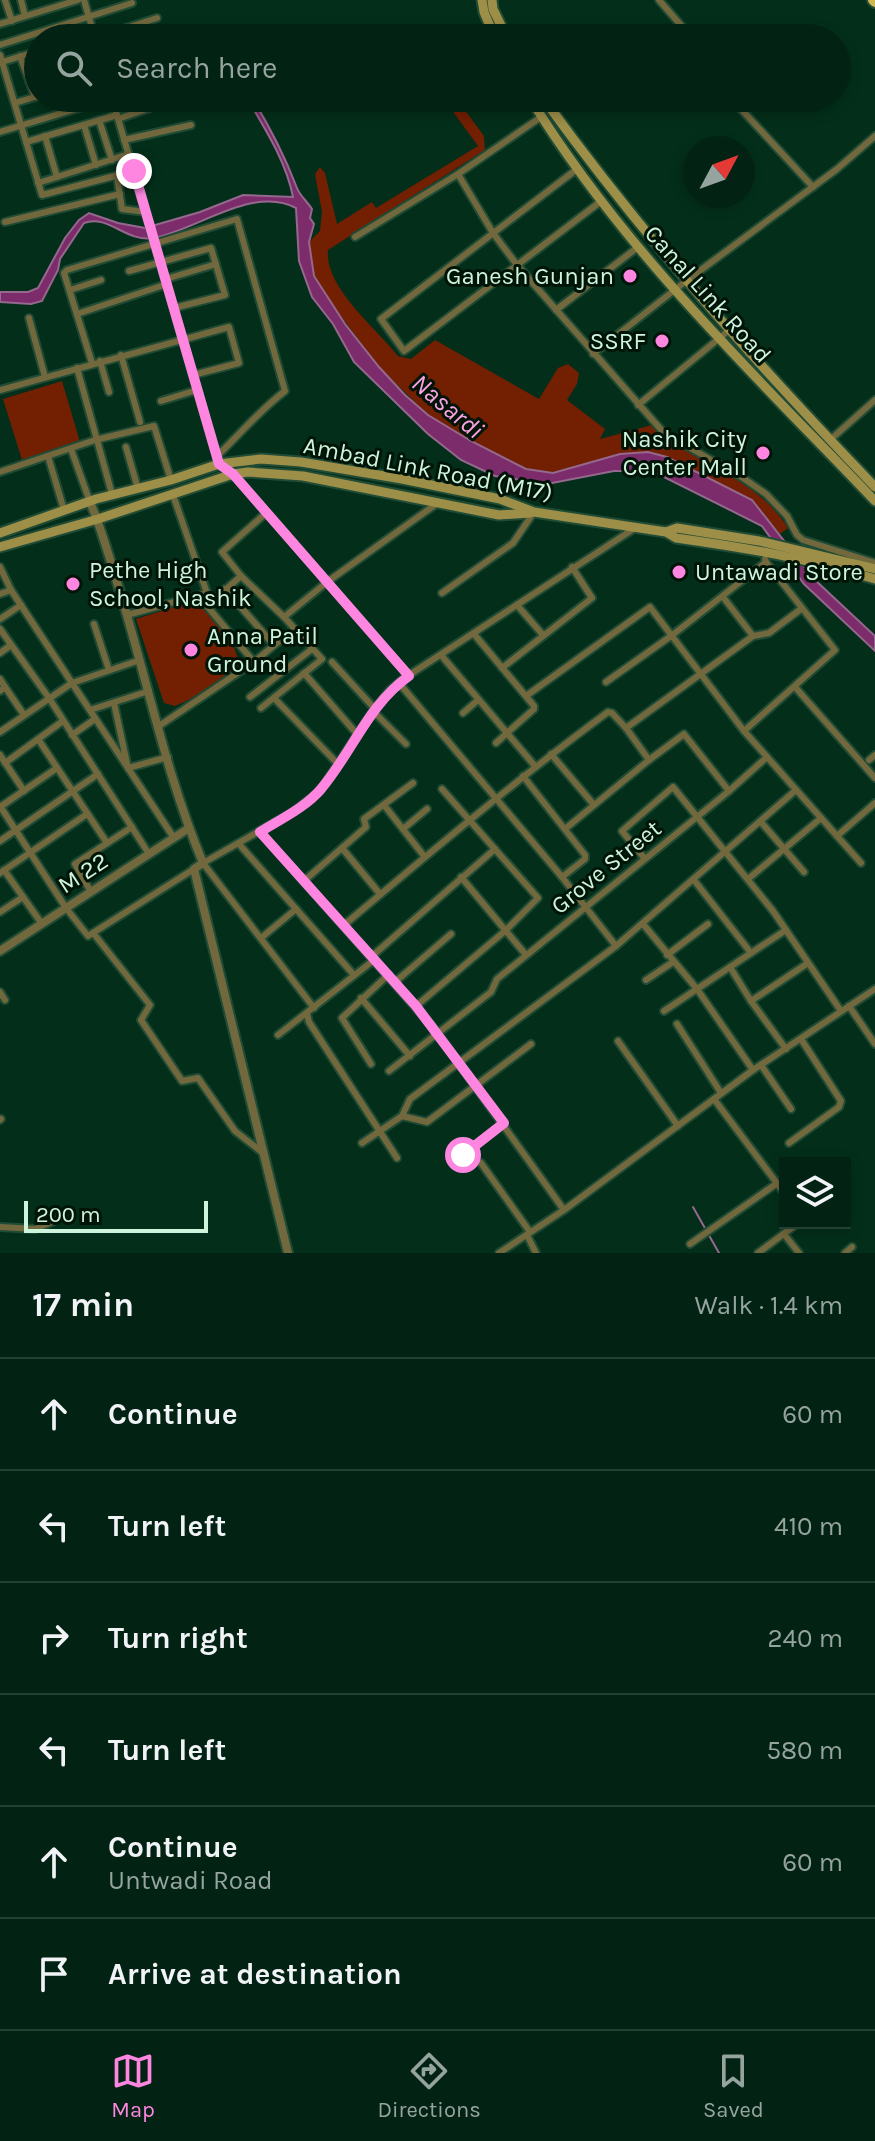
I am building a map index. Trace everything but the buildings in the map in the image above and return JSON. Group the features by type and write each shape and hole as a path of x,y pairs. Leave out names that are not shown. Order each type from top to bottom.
{"main road":[{"path":"482,0 489,24"},
{"path":"492,0 500,24"},
{"name":"Canal Link Road","path":"538,112 600,202 674,290 724,335 875,487"},
{"name":"Canal Link Road","path":"553,112 611,190 686,281 724,335 875,501"},
{"name":"Ambad Link Road (M17)","path":"0,533 112,494 171,480 218,460 261,459 301,462 500,499 534,512 666,532 677,528 763,551"},
{"path":"0,547 98,519 233,474 248,472 303,476 499,515 534,512"},
{"path":"763,551 812,552 874,568"},
{"path":"763,551 874,568"}],"street":[{"path":"5,0 12,21"},
{"path":"21,0 25,16"},
{"path":"0,24 63,2 81,0 91,24"},
{"path":"659,0 680,24"},
{"path":"69,24 132,3"},
{"path":"44,11 47,24"},
{"path":"140,24 157,18"},
{"path":"0,45 24,38"},
{"path":"24,55 1,58 42,195 134,171"},
{"path":"20,56 24,66"},
{"path":"15,103 24,100"},
{"path":"1,130 66,112"},
{"path":"116,112 218,460 409,676"},
{"path":"26,142 136,112"},
{"path":"744,112 813,187"},
{"path":"355,237 458,174 541,117"},
{"path":"99,120 112,160"},
{"path":"84,125 96,165"},
{"path":"124,140 191,125"},
{"path":"45,136 57,177"},
{"path":"593,354 813,187 875,136"},
{"path":"38,183 129,154"},
{"path":"577,169 381,319 404,351 600,202"},
{"path":"458,174 493,233 517,265 664,433 766,494 787,516 801,539 874,568"},
{"path":"117,176 122,209 146,212"},
{"path":"5,222 120,194"},
{"path":"109,392 64,273 237,219 285,391 265,405 218,460"},
{"path":"556,310 638,247"},
{"path":"129,271 211,248 225,295 174,308"},
{"path":"77,314 216,264"},
{"path":"70,290 101,280"},
{"path":"29,318 45,377"},
{"path":"0,390 229,327 239,363 193,375"},
{"path":"638,405 724,335"},
{"path":"121,355 140,422"},
{"path":"77,368 112,494"},
{"path":"161,401 197,390"},
{"path":"830,440 875,400"},
{"path":"0,472 95,440 154,426 171,480"},
{"path":"126,447 138,489"},
{"path":"71,449 98,519 189,828 203,863 314,1008"},
{"path":"48,456 64,510"},
{"path":"173,495 207,593 207,606 254,662"},
{"path":"284,617 327,582 439,502"},
{"path":"442,593 513,543 534,512"},
{"path":"261,708 322,659 241,576 222,552 266,513"},
{"path":"57,768 0,807 84,934 90,936 203,863 293,812 320,791 374,710 399,683 635,528"},
{"path":"606,682 723,597 763,551 801,609 835,650 744,731"},
{"path":"0,567 11,590 174,838"},
{"path":"502,668 592,598 572,567"},
{"path":"207,604 241,576"},
{"path":"225,589 274,645"},
{"path":"0,594 11,590"},
{"path":"127,615 207,593"},
{"path":"723,597 753,636"},
{"path":"0,619 21,605"},
{"path":"517,605 543,635"},
{"path":"526,696 649,607 744,731 861,863"},
{"path":"626,728 753,636 769,633 801,609"},
{"path":"94,624 109,670"},
{"path":"0,629 49,698 149,854"},
{"path":"159,726 254,662 294,629"},
{"path":"474,634 534,709 496,743"},
{"path":"0,653 11,645"},
{"path":"250,697 312,649"},
{"path":"441,655 535,766"},
{"path":"0,732 72,683 140,660"},
{"path":"332,662 406,744"},
{"path":"304,673 357,734"},
{"path":"0,679 3,689 24,715"},
{"path":"399,683 616,946"},
{"path":"795,687 875,778"},
{"path":"90,710 149,691"},
{"path":"274,698 338,764"},
{"path":"463,713 478,700"},
{"path":"114,703 128,768"},
{"path":"344,925 535,766 608,712 626,728 649,760"},
{"path":"72,735 95,719"},
{"path":"5,763 63,721"},
{"path":"565,829 684,734 729,791"},
{"path":"38,739 107,843"},
{"path":"551,754 594,805"},
{"path":"0,755 24,791"},
{"path":"128,768 168,757"},
{"name":"Grove Street","path":"389,1071 491,992 497,979 767,757"},
{"path":"0,841 98,774"},
{"path":"523,776 586,857 562,877"},
{"path":"305,880 366,827 364,819 413,783"},
{"path":"645,859 622,831 673,787 748,879 841,1011"},
{"path":"416,1006 505,931 538,898 442,789"},
{"path":"362,1143 402,1116 410,1099 616,946 796,790"},
{"path":"837,836 875,803"},
{"path":"384,805 424,856"},
{"path":"403,829 427,809"},
{"path":"42,924 2,872 87,814"},
{"path":"748,879 821,818"},
{"path":"761,822 804,872"},
{"path":"91,892 75,864 132,827"},
{"name":"M 22","path":"0,951 189,828"},
{"path":"260,832 416,1006 504,1123 564,1210"},
{"path":"239,844 354,975"},
{"path":"342,848 380,894"},
{"path":"278,1035 354,975 495,849"},
{"path":"194,869 288,1253"},
{"path":"461,877 526,955"},
{"path":"694,880 751,953"},
{"path":"0,912 23,897"},
{"path":"261,938 296,909"},
{"path":"643,924 697,989 753,1070"},
{"path":"667,955 708,924"},
{"path":"664,1011 786,930"},
{"path":"94,934 150,1005 141,1020 182,1081 198,1078 235,1131 263,1154"},
{"path":"395,982 451,934"},
{"path":"646,980 673,962"},
{"path":"751,1001 808,963"},
{"path":"730,967 786,1049"},
{"path":"371,1064 342,1018 388,975"},
{"path":"499,1253 564,1210 753,1070 875,989"},
{"path":"0,992 5,1000"},
{"path":"361,998 410,1056"},
{"path":"849,1006 875,1044"},
{"path":"307,1014 309,1022 397,1158"},
{"path":"677,1024 721,1093"},
{"path":"789,1143 839,1107 841,1101 801,1039"},
{"path":"618,1041 678,1126"},
{"path":"402,1116 427,1122 531,1044"},
{"path":"761,1065 791,1109"},
{"path":"714,1099 779,1187"},
{"path":"463,1155 504,1123"},
{"path":"481,1163 528,1234 536,1253"},
{"path":"690,1244 776,1184"},
{"path":"0,1227 35,1229 54,1221"},
{"path":"758,1253 790,1229"},
{"path":"784,1234 799,1253"},
{"path":"845,1253 852,1247"}],"shaded area":[{"path":"255,112 261,112 298,191 312,209 310,218 314,224 309,242 314,276 345,324 379,367 428,415 526,469 553,473 620,454 648,452 667,457 752,500 814,579 875,636 875,651 804,584 762,526 652,471 614,471 547,484 495,476 461,460 428,434 354,362 333,324 312,297 299,261 296,208 279,202 244,205 154,238 135,236 102,222 84,223 60,259 58,270 42,301 31,304 0,302 0,292 28,292 38,288 65,238 89,213 145,228 243,195 293,197 268,133"},
{"path":"453,112 466,112 484,136 485,150 328,250 334,278 354,307 398,356 411,359 435,340 539,399 558,368 568,364 579,373 577,384 567,400 605,429 600,439 652,425 744,484 776,512 788,528 780,534 752,500 707,478 620,454 552,473 526,469 428,415 379,367 314,276 309,242 320,231 322,212 315,174 320,167 325,173 337,224 372,202 376,208 478,146"},
{"path":"62,381 80,442 22,460 3,399"},
{"name":"Anna Patil Ground","path":"190,602 208,612 222,626 239,663 227,683 175,706 164,703 136,619"}],"waterway":[{"path":"693,1207 719,1253"}],"place":[{"name":"Ganesh Gunjan","path":"630,276"},
{"name":"SSRF","path":"662,341"},
{"name":"Nashik City Center Mall","path":"763,453"},
{"name":"Untawadi Store","path":"679,572"},
{"name":"Pethe High School, Nashik","path":"73,584"},
{"name":"Anna Patil Ground","path":"191,650"}],"route":[{"path":"134,171 219,464 233,474 409,676 390,690 373,711 320,791 260,832 416,1006 504,1123 463,1155"}],"water label":[{"name":"Nasardi","path":"448,406"}]}
